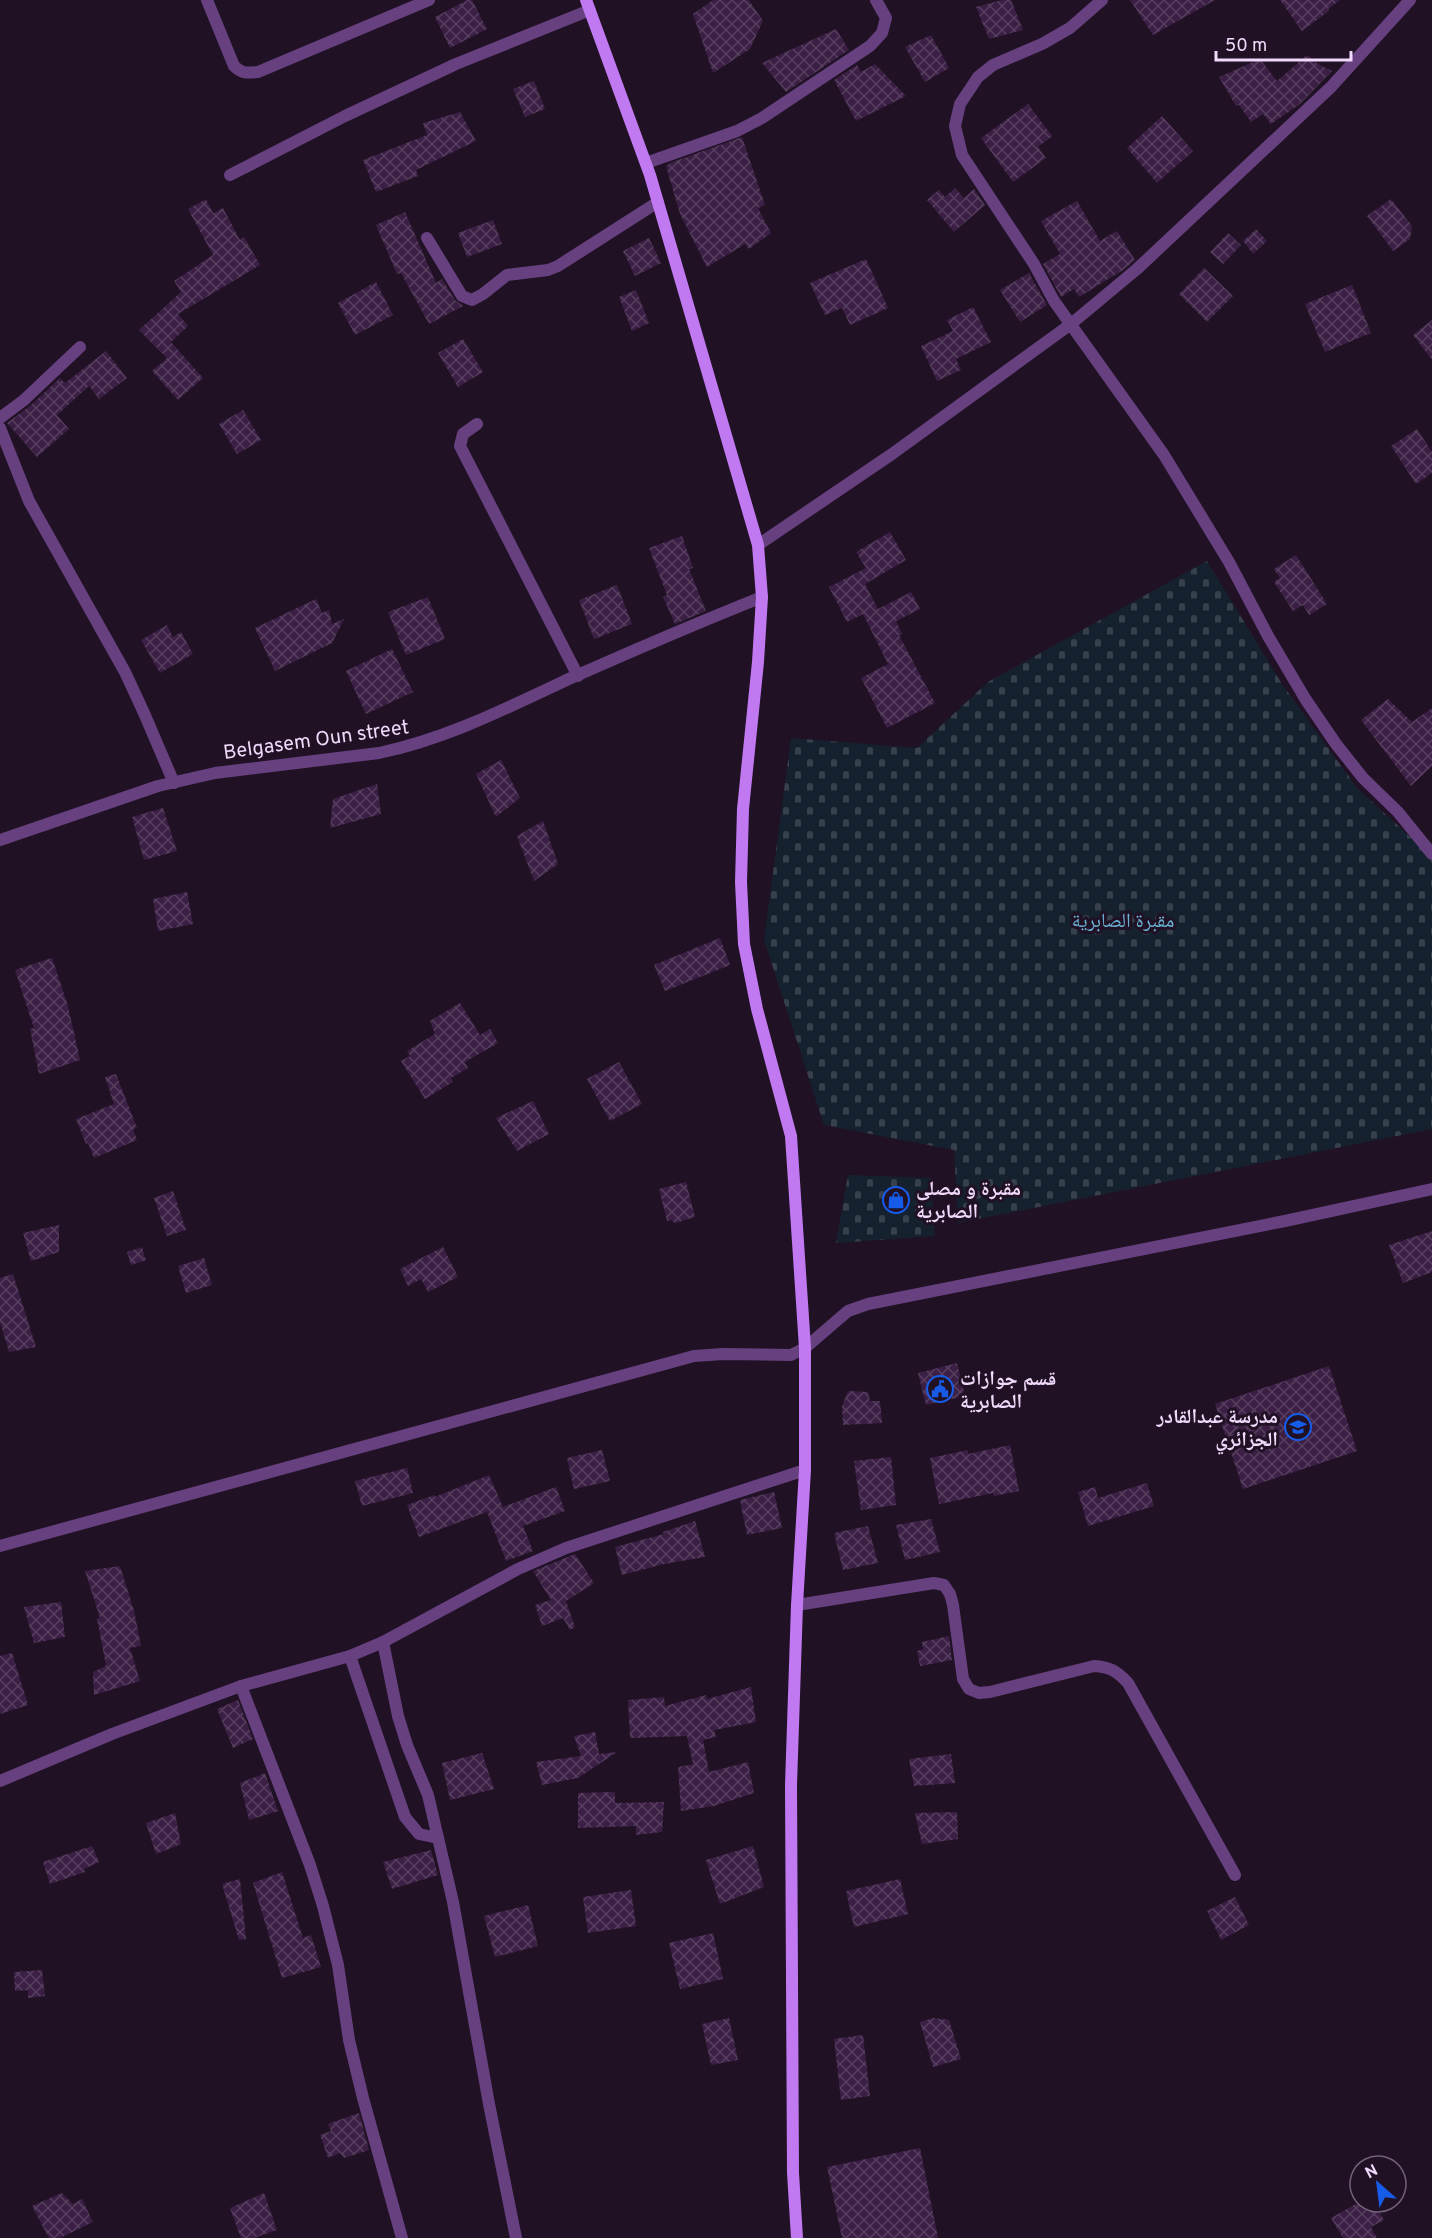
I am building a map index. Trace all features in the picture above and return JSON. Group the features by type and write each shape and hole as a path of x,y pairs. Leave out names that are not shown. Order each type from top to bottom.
{"street":[{"path":"207,0 234,66 239,72 247,73 258,72 429,0"},
{"path":"646,163 746,127 870,46 882,33 886,18 876,0"},
{"path":"1101,0 1070,28 1042,44 993,65 978,77 960,104 955,126 962,155 1034,264 1054,301 1164,454 1224,553 1268,636 1312,709 1336,744 1364,778 1430,846"},
{"path":"758,545 901,448 1071,324 1137,268 1331,87 1410,0"},
{"path":"230,176 345,116 588,5 646,163 758,545 762,597 758,662 743,808 741,882 743,933 757,1009 791,1136 805,1348 805,1470 797,1605 791,1796 793,2173 797,2238"},
{"path":"427,238 462,296 472,300 507,274 548,270 558,266 658,202"},
{"path":"0,418 24,400 80,348"},
{"path":"477,424 463,434 460,446 578,676"},
{"path":"0,428 5,458 124,672 144,712 174,783"},
{"name":"Belgasem Oun street","path":"0,840 158,786 215,773 406,748 502,710 700,621 762,597"},
{"path":"0,1546 694,1356 791,1355 805,1348 848,1311 868,1304 1285,1221 1432,1189"},
{"path":"0,1781 112,1734 241,1686 350,1656 383,1642 509,1574 566,1548 805,1470"},
{"path":"797,1605 934,1583 944,1585 953,1605 963,1679 969,1689 979,1693 990,1692 1094,1666 1108,1667 1118,1672 1128,1683 1235,1875"},
{"path":"383,1642 402,1731 428,1795 453,1902 489,2104 516,2238"},
{"path":"350,1656 405,1817 419,1833 438,1838"},
{"path":"241,1686 310,1865 323,1906 338,1965 349,2040 402,2238"}],"green space":[{"name":"مقبرة الصابرية","path":"1207,561 1282,684 1357,788 1432,857 1432,1129 958,1223 954,1150 824,1125 764,940 791,738 917,748 988,682"},
{"path":"848,1175 931,1178 935,1236 836,1243"}],"building":[{"path":"467,0 472,0 487,29 450,48 435,17"},
{"path":"713,0 749,0 763,21 750,49 713,73 693,14"},
{"path":"1011,0 1023,30 989,39 976,7"},
{"path":"1130,0 1215,0 1153,35"},
{"path":"1280,0 1340,0 1302,31"},
{"path":"836,29 849,50 786,92 762,63"},
{"path":"931,35 949,68 925,82 905,47"},
{"path":"1307,55 1332,71 1300,104 1271,124 1263,114 1251,122 1239,105 1236,106 1219,77 1260,59 1277,81"},
{"path":"875,64 906,96 856,121 834,80 857,65 861,72"},
{"path":"534,81 545,109 525,117 513,89"},
{"path":"1028,104 1052,136 1038,147 1046,158 1013,182 981,138"},
{"path":"460,112 476,141 416,170 418,176 376,192 363,160 427,135 423,123"},
{"path":"1162,116 1193,151 1157,183 1127,148"},
{"path":"742,137 765,205 758,208 771,233 749,249 745,244 707,267 680,214 666,166"},
{"path":"955,188 964,198 974,189 985,205 954,232 927,200 939,190 945,197"},
{"path":"206,199 213,213 223,208 240,240 244,237 260,265 178,314 188,326 171,342 203,378 178,400 152,371 167,358 139,330 181,292 174,281 213,255 188,209"},
{"path":"1391,199 1412,226 1410,239 1393,251 1367,216"},
{"path":"1077,201 1100,241 1117,231 1135,260 1079,297 1074,289 1061,297 1043,264 1060,254 1041,221"},
{"path":"405,212 436,283 442,279 455,300 463,306 429,324 401,273 397,274 376,225"},
{"path":"493,220 502,244 467,257 458,233"},
{"path":"1256,229 1267,241 1253,254 1243,241"},
{"path":"1228,233 1241,245 1223,264 1210,252"},
{"path":"649,238 661,263 635,276 623,251"},
{"path":"866,259 888,308 850,325 842,308 825,315 810,283"},
{"path":"1204,268 1233,296 1207,322 1179,294"},
{"path":"1029,273 1047,305 1020,322 1000,290"},
{"path":"376,282 393,315 355,335 338,303"},
{"path":"1352,285 1371,333 1325,352 1305,304"},
{"path":"636,290 649,323 632,331 619,297"},
{"path":"973,307 991,342 956,359 961,370 937,381 921,346 953,331 947,320"},
{"path":"1432,320 1432,360 1413,335"},
{"path":"463,339 483,372 458,387 438,353"},
{"path":"106,351 127,378 99,399 89,386 57,415 69,429 37,457 7,423 30,406 60,378 65,383"},
{"path":"243,410 261,440 237,454 219,424"},
{"path":"1417,429 1432,452 1432,473 1416,484 1391,446"},
{"path":"890,532 906,560 865,584 878,609 911,592 920,609 896,621 902,634 899,635 935,703 887,728 861,678 888,664 863,614 847,622 829,587 866,568 856,552"},
{"path":"682,536 693,568 689,569 706,611 675,624 663,597 667,595 649,548"},
{"path":"1296,555 1327,604 1309,615 1303,605 1293,611 1274,582 1280,578 1274,569"},
{"path":"617,585 632,624 594,639 579,600"},
{"path":"428,597 445,639 406,655 388,612"},
{"path":"316,599 322,613 329,610 332,624 344,619 332,643 275,671 255,628"},
{"path":"167,625 173,637 181,632 193,654 160,673 141,640"},
{"path":"392,649 413,692 366,714 346,671"},
{"path":"1388,699 1412,722 1432,708 1432,766 1411,786 1361,720"},
{"path":"501,760 520,798 496,817 476,774"},
{"path":"377,784 381,814 330,828 333,799"},
{"path":"163,808 177,851 144,860 132,817"},
{"path":"543,821 558,864 534,881 517,836"},
{"path":"187,892 193,924 158,931 153,899"},
{"path":"720,938 730,965 665,991 654,965"},
{"path":"52,958 68,1006 80,1060 39,1074 30,1029 34,1028 15,970"},
{"path":"460,1003 480,1035 490,1029 498,1043 465,1062 468,1068 451,1078 453,1082 425,1099 401,1061 410,1056 407,1051 435,1034 430,1021"},
{"path":"619,1062 642,1104 610,1121 587,1079"},
{"path":"116,1074 137,1128 133,1129 137,1140 94,1158 76,1119 114,1104 105,1077"},
{"path":"533,1101 549,1134 517,1151 496,1118"},
{"path":"686,1182 695,1217 675,1223 671,1220 667,1221 659,1189"},
{"path":"173,1191 186,1230 167,1236 154,1198"},
{"path":"59,1225 59,1252 31,1261 23,1233"},
{"path":"1432,1231 1432,1272 1403,1283 1389,1245"},
{"path":"142,1247 146,1260 131,1265 127,1252"},
{"path":"443,1247 458,1277 428,1292 421,1279 408,1286 400,1269"},
{"path":"204,1258 212,1285 186,1293 178,1266"},
{"path":"13,1274 36,1347 9,1352 0,1322 0,1278"},
{"path":"957,1363 965,1396 926,1405 918,1373"},
{"path":"1329,1366 1357,1451 1243,1489 1215,1404"},
{"path":"848,1391 868,1392 870,1401 880,1401 882,1423 843,1425 842,1406"},
{"path":"1010,1445 1019,1491 994,1496 993,1493 939,1504 930,1458 968,1450 968,1454"},
{"path":"602,1450 610,1481 574,1489 567,1458"},
{"path":"891,1457 896,1505 861,1510 854,1461"},
{"path":"407,1468 413,1493 362,1506 355,1481"},
{"path":"489,1475 503,1507 556,1487 565,1511 523,1526 533,1551 506,1561 487,1512 419,1537 407,1505 434,1495 435,1497"},
{"path":"1147,1483 1154,1506 1088,1526 1078,1492 1095,1487 1098,1498"},
{"path":"774,1492 782,1528 747,1535 740,1500"},
{"path":"931,1519 940,1552 905,1560 896,1525"},
{"path":"695,1521 705,1557 664,1564 622,1575 615,1547 664,1534 663,1532"},
{"path":"868,1526 878,1563 843,1570 834,1533"},
{"path":"575,1554 594,1583 566,1601 575,1627 570,1630 563,1618 542,1626 535,1605 551,1600 533,1571"},
{"path":"120,1566 134,1611 141,1646 130,1648 140,1681 94,1695 93,1672 106,1666 97,1619 100,1618 85,1571"},
{"path":"61,1602 65,1637 34,1643 24,1607"},
{"path":"949,1636 952,1660 920,1666 917,1651 923,1649 922,1642"},
{"path":"12,1653 28,1705 0,1714 0,1656"},
{"path":"751,1687 756,1722 714,1730 716,1737 703,1740 709,1772 748,1762 754,1793 714,1806 681,1811 678,1767 693,1764 687,1736 630,1738 628,1700 664,1697 665,1706 706,1695 707,1699"},
{"path":"238,1700 253,1739 233,1748 217,1709"},
{"path":"595,1732 599,1754 617,1752 578,1778 542,1785 536,1762 581,1756 574,1736"},
{"path":"482,1753 494,1789 450,1800 442,1763"},
{"path":"951,1754 955,1783 914,1786 909,1759"},
{"path":"265,1773 278,1811 249,1820 240,1783"},
{"path":"615,1792 615,1803 664,1802 662,1832 636,1835 636,1826 578,1828 578,1793"},
{"path":"957,1812 958,1839 922,1844 915,1813"},
{"path":"175,1813 181,1844 156,1854 146,1823"},
{"path":"92,1846 99,1862 84,1869 85,1872 50,1884 43,1862"},
{"path":"753,1846 764,1887 720,1904 706,1860"},
{"path":"431,1850 438,1875 392,1889 383,1862"},
{"path":"282,1872 303,1938 311,1935 321,1967 282,1978 253,1883"},
{"path":"240,1879 246,1939 239,1940 222,1884"},
{"path":"900,1879 908,1914 854,1927 846,1891"},
{"path":"631,1890 636,1926 588,1933 583,1897"},
{"path":"1235,1897 1249,1925 1221,1940 1207,1911"},
{"path":"528,1905 538,1946 495,1957 484,1916"},
{"path":"713,1933 723,1979 680,1989 669,1943"},
{"path":"42,1970 45,1996 28,1998 28,1990 15,1991 14,1972"},
{"path":"729,2018 738,2060 711,2065 702,2024"},
{"path":"933,2018 949,2020 961,2059 933,2067 920,2022"},
{"path":"863,2035 870,2096 841,2100 834,2039"},
{"path":"359,2113 369,2150 344,2158 340,2153 328,2158 320,2135 331,2131 328,2124"},
{"path":"920,2148 938,2238 842,2238 827,2167"},
{"path":"62,2193 73,2204 82,2199 93,2222 60,2238 49,2238 32,2206"},
{"path":"264,2193 277,2230 254,2238 241,2238 230,2208"},
{"path":"1348,2208 1348,2214 1381,2214 1384,2220 1371,2227 1377,2238 1343,2238 1331,2218"}],"place":[{"name":"مقبرة و مصلى الصابرية","path":"896,1200"},
{"name":"قسم جوازات الصابرية","path":"940,1389"},
{"name":"مدرسة عبدالقادر الجزائري","path":"1298,1427"}]}
